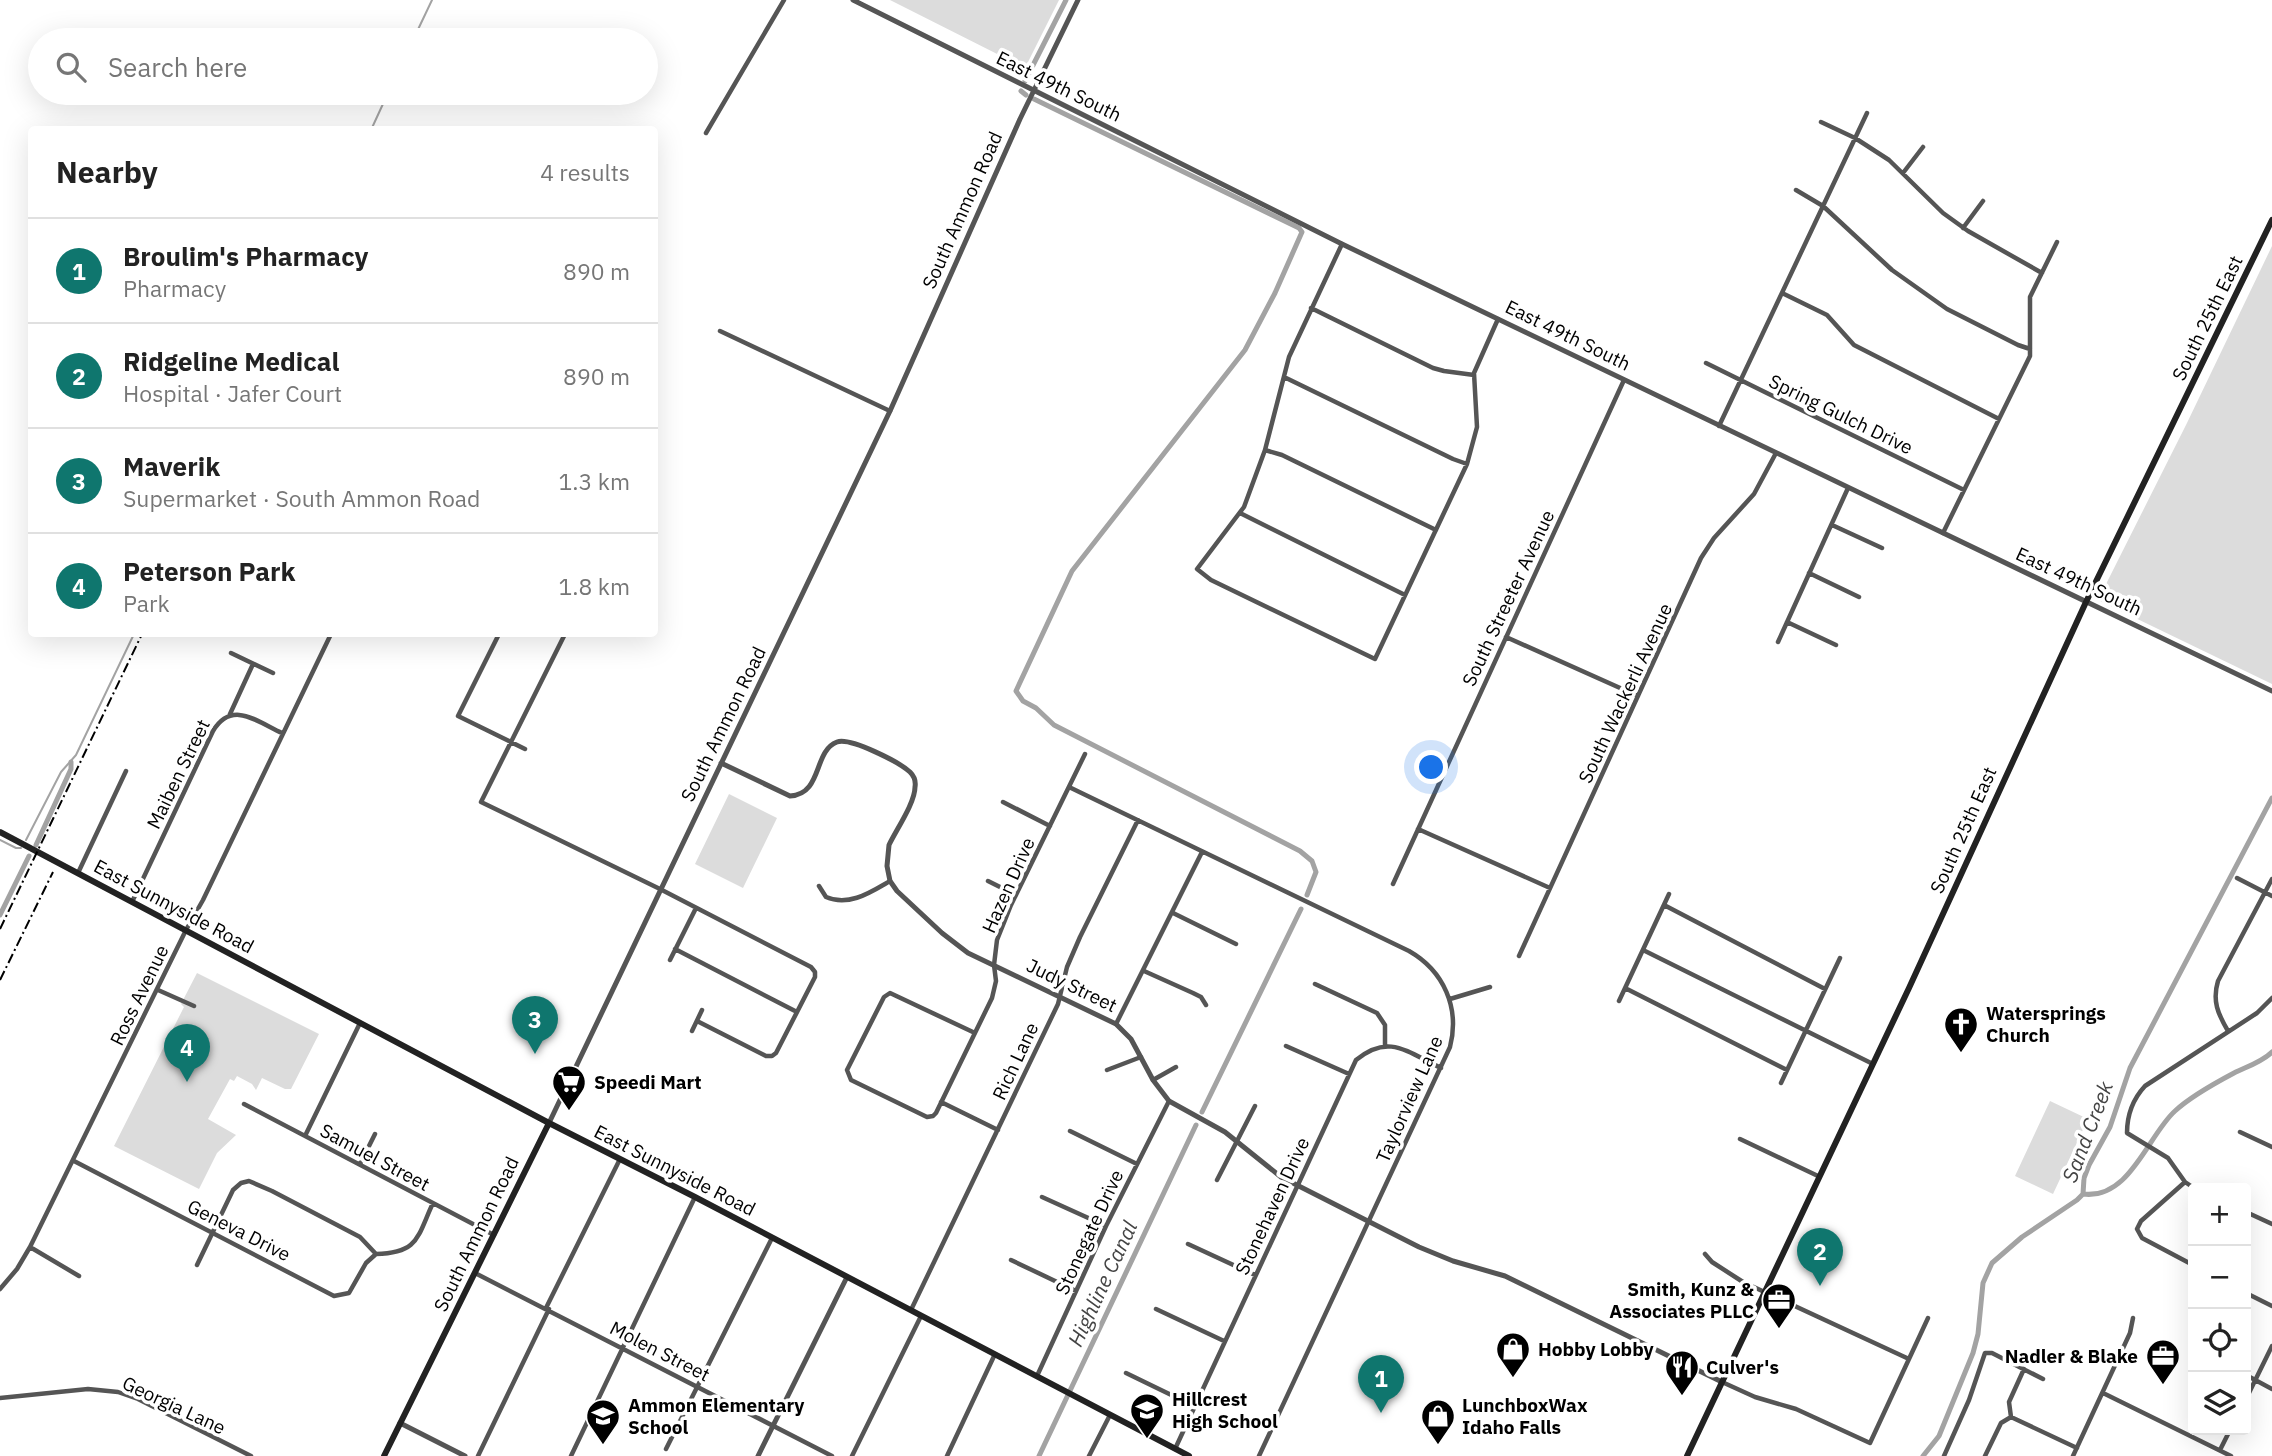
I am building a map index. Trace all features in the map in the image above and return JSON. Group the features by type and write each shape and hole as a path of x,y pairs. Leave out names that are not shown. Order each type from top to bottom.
{"main road":[{"name":"South 25th East","path":"1688,1456 2086,602 2272,219"},
{"name":"East Sunnyside Road","path":"0,832 549,1123 1189,1456"},
{"name":"South Ammon Road","path":"384,1456 549,1123"}],"street":[{"path":"706,133 784,0"},
{"name":"East 49th South","path":"853,0 1342,244 2272,691"},
{"name":"South Ammon Road","path":"549,1123 890,411 1034,91 1078,0"},
{"path":"1718,426 1867,113"},
{"path":"1821,122 1855,138 1889,160 1943,213 1963,228 2042,273"},
{"path":"1903,173 1923,147"},
{"path":"1796,190 1823,206 1892,270 1936,301 2030,349"},
{"path":"1963,228 1983,201"},
{"path":"1943,533 2030,356 2030,297 2057,243"},
{"path":"1342,244 1296,339 1265,450 1240,513 1197,569 1211,580 1375,659 1467,464 1477,427 1474,375 1498,318"},
{"path":"1782,293 1827,315 1854,345 1999,419"},
{"path":"1311,308 1433,368 1474,375"},
{"path":"720,331 890,411"},
{"name":"Spring Gulch Drive","path":"1706,363 1964,490"},
{"path":"1284,377 1467,464"},
{"name":"South Streeter Avenue","path":"1393,884 1625,380"},
{"path":"1265,450 1282,455 1436,530"},
{"name":"South Wackerli Avenue","path":"1519,956 1701,558 1714,538 1754,494 1776,453"},
{"path":"1778,642 1849,488"},
{"path":"1240,513 1405,595"},
{"path":"1832,525 1882,548"},
{"path":"1810,573 1859,597"},
{"path":"1787,622 1836,645"},
{"name":"Ross Avenue","path":"0,1289 18,1269 74,1161 330,637"},
{"path":"498,637 458,716 525,749"},
{"path":"564,637 481,802 660,889 811,967 815,972 815,977 772,1056 766,1056 697,1021"},
{"path":"1506,637 1638,696"},
{"path":"231,653 272,673"},
{"path":"229,714 253,664"},
{"name":"Maiben Street","path":"132,902 212,731 222,718 229,714 241,715 282,733"},
{"path":"721,763 790,796 806,790 829,748 841,741 855,743 907,770 915,780 915,791 889,845 887,866 890,881 862,896 841,900 826,897 819,887"},
{"name":"Hazen Drive","path":"941,1102 992,998 996,981 994,965 997,940 1085,754"},
{"path":"78,873 126,771"},
{"name":"Taylorview Lane","path":"1069,787 1409,951 1423,959 1439,976 1450,999 1452,1038 1441,1068 1259,1456"},
{"path":"1003,802 1050,825"},
{"name":"Rich Lane","path":"911,1310 1061,996 1080,936 1138,820"},
{"path":"1418,829 1550,888"},
{"path":"1116,1024 1202,852"},
{"path":"2237,878 2272,896"},
{"path":"2228,1031 2215,1006 2214,993 2272,879"},
{"name":"Judy Street","path":"890,881 897,891 942,933 968,953 1116,1024 1131,1039 1153,1080 1169,1101 1225,1132 1262,1163 1297,1185 1433,1253 1505,1276 1722,1382"},
{"path":"988,881 1016,895"},
{"path":"1619,1001 1669,894"},
{"path":"1664,905 1825,989"},
{"path":"670,960 696,908"},
{"path":"1173,913 1237,944"},
{"path":"675,949 797,1012"},
{"path":"1643,950 1873,1064"},
{"path":"1781,1083 1840,958"},
{"path":"1144,971 1193,993 1206,1005"},
{"path":"1315,984 1377,1013 1385,1025 1385,1045 1396,1047 1441,1068"},
{"path":"1450,999 1490,987"},
{"path":"1625,988 1787,1070"},
{"path":"158,989 194,1006"},
{"path":"975,1033 890,993 884,997 847,1070 851,1080 927,1116 933,1116 941,1102 998,1130"},
{"path":"2188,1184 2168,1158 2127,1133 2134,1098 2145,1086 2257,1013 2272,998"},
{"path":"692,1031 702,1010"},
{"path":"304,1136 360,1023"},
{"name":"Stonehaven Drive","path":"1175,1449 1356,1060 1367,1051 1385,1045"},
{"path":"1286,1046 1349,1074"},
{"path":"1107,1070 1141,1057"},
{"path":"1153,1080 1176,1067"},
{"name":"Stonegate Drive","path":"1037,1376 1169,1101"},
{"name":"Samuel Street","path":"244,1104 494,1235"},
{"path":"1217,1180 1255,1106"},
{"path":"1070,1131 1137,1164"},
{"path":"2239,1132 2272,1147"},
{"path":"360,1164 375,1135"},
{"path":"1740,1139 1818,1176"},
{"path":"478,1456 620,1159"},
{"name":"Geneva Drive","path":"74,1161 334,1296 349,1293 366,1263 376,1254"},
{"path":"197,1265 233,1190 241,1183 254,1182 359,1237 376,1254 404,1251 414,1244 433,1203"},
{"path":"2185,1182 2141,1221 2137,1229 2142,1238 2188,1262"},
{"path":"1042,1197 1107,1226"},
{"path":"571,1456 625,1349 695,1198"},
{"path":"2251,1214 2272,1223"},
{"path":"666,1449 772,1238"},
{"path":"1188,1244 1255,1275"},
{"path":"30,1247 79,1276"},
{"path":"1705,1254 1729,1273 1909,1359"},
{"path":"1011,1260 1076,1291"},
{"name":"Molen Street","path":"475,1273 832,1456"},
{"path":"758,1456 847,1277"},
{"path":"2251,1296 2272,1306"},
{"path":"1156,1309 1224,1341"},
{"path":"852,1456 921,1316"},
{"path":"1722,1382 1743,1392 1796,1409 1870,1443 1928,1318"},
{"path":"2073,1456 2130,1333 2133,1318"},
{"path":"2251,1390 2272,1346"},
{"path":"1944,1456 1969,1400 1984,1353 1992,1353 2043,1379"},
{"path":"947,1456 995,1354"},
{"path":"2011,1417 2009,1402 2024,1369"},
{"path":"1126,1373 1194,1406"},
{"path":"2251,1378 2272,1389"},
{"name":"Georgia Lane","path":"0,1398 88,1389 118,1392 138,1399 251,1456"},
{"path":"2103,1393 2231,1456"},
{"path":"1089,1456 1110,1415"},
{"path":"2011,1417 2077,1448"},
{"path":"1985,1456 2001,1423 2011,1417"},
{"path":"400,1423 465,1456"},
{"path":"2220,1450 2228,1435"}],"shaded area":[{"path":"890,0 1059,0 1025,68"},
{"path":"2272,246 2272,684 2098,600"},
{"path":"729,794 777,818 743,888 695,864"},
{"path":"197,973 319,1034 291,1089 285,1089 262,1078 256,1090 252,1084 237,1076 234,1081 230,1079 208,1119 236,1135 217,1153 199,1189 114,1146 184,1007 181,1004"},
{"path":"2050,1101 2088,1119 2053,1194 2015,1176"}],"waterway":[{"path":"419,28 432,0"},
{"path":"1025,81 1066,0"},
{"path":"1021,91 1026,95"},
{"path":"1034,99 1299,228 1302,232 1275,293 1245,350 1072,571 1016,691 1023,701 1036,708 1054,725 1300,851 1312,861 1316,872 1307,895"},
{"path":"373,126 382,105"},
{"path":"26,840 61,772 76,755 133,637"},
{"path":"36,845 71,769 71,762"},
{"name":"Sand Creek","path":"1923,1456 1939,1436 1973,1353 1978,1334 1983,1283 1992,1263 2022,1237 2083,1194 2084,1178 2110,1127 2130,1068 2272,798"},
{"path":"0,840 21,848"},
{"path":"0,915 29,856"},
{"path":"1202,1112 1301,909"},
{"path":"2083,1194 2099,1193 2113,1187 2126,1177 2175,1111 2195,1096 2272,1052"},
{"name":"Highline Canal","path":"1039,1456 1196,1125"}],"railway":[{"path":"0,929 141,637"},
{"path":"0,980 53,872"}],"place":[{"name":"Maverik","path":"535,1054"},
{"name":"Watersprings Church","path":"1961,1054"},
{"name":"Peterson Park","path":"187,1082"},
{"name":"Speedi Mart","path":"569,1112"},
{"name":"Ridgeline Medical","path":"1820,1286"},
{"name":"Smith, Kunz & Associates PLLC","path":"1779,1330"},
{"name":"Hobby Lobby","path":"1513,1379"},
{"name":"Nadler & Blake","path":"2163,1386"},
{"name":"Culver's","path":"1682,1397"},
{"name":"Broulim's Pharmacy","path":"1381,1413"},
{"name":"Hillcrest High School","path":"1147,1440"},
{"name":"Ammon Elementary School","path":"603,1446"},
{"name":"LunchboxWax Idaho Falls","path":"1438,1446"}]}
